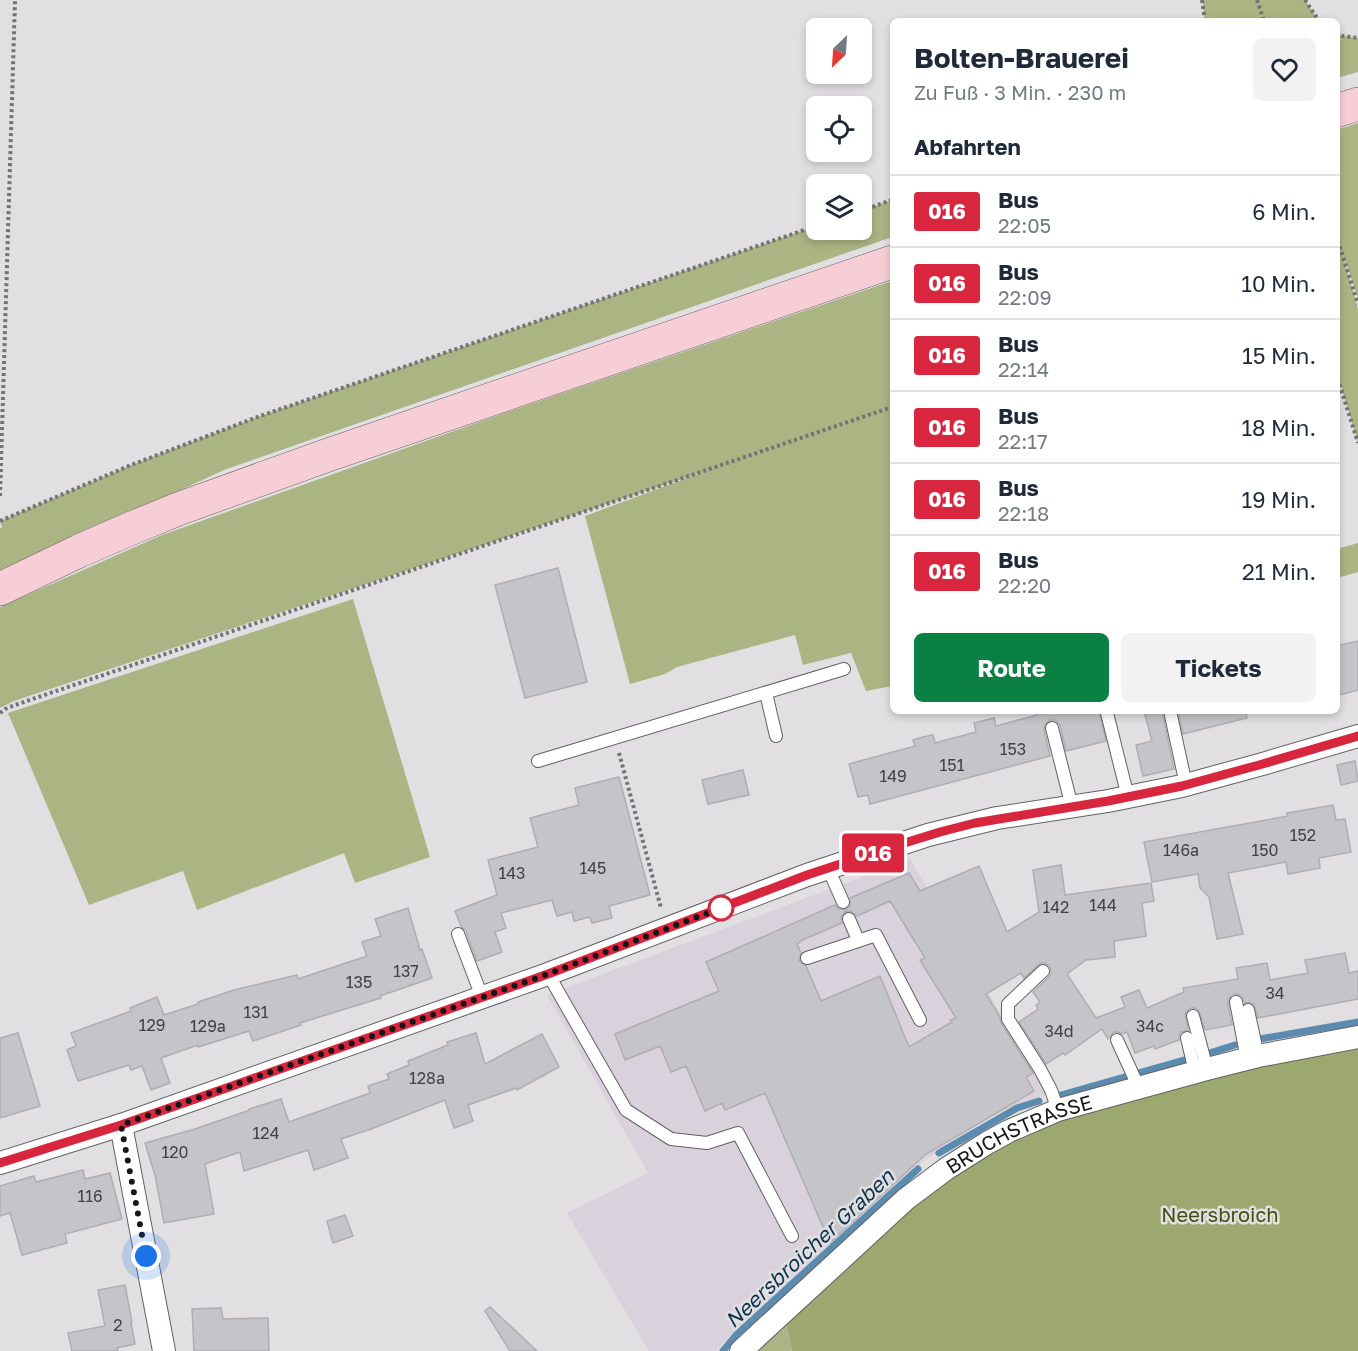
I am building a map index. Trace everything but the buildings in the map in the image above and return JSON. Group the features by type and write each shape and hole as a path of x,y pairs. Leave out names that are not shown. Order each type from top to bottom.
{"main road":[{"path":"1340,110 1358,104"},
{"path":"0,589 100,542 189,505 328,455 890,263"}],"street":[{"path":"0,1163 121,1125 548,974 828,868 952,828 1128,797 1186,784 1358,736"},
{"name":"BRUCHSTRASSE","path":"741,1351 926,1183 987,1143 1034,1120 1055,1101 1250,1047 1358,1037"},
{"path":"121,1125 164,1351"}],"lane":[{"path":"538,761 844,669"},
{"path":"766,693 776,736"},
{"path":"1107,714 1128,797"},
{"path":"1171,714 1186,784"},
{"path":"1052,728 1072,807"},
{"path":"828,868 843,902"},
{"path":"849,919 858,940"},
{"path":"458,934 482,997"},
{"path":"807,957 876,935 920,1020"},
{"path":"1043,971 1008,1004 1008,1020 1040,1069 1055,1101"},
{"path":"548,974 626,1110 671,1139 707,1143 738,1133 792,1236"},
{"path":"1236,1002 1250,1047"},
{"path":"1248,1010 1250,1047"},
{"path":"1193,1016 1198,1060"},
{"path":"1187,1038 1198,1060"},
{"path":"1117,1040 1135,1078"}],"path":[{"path":"0,496 15,0"},
{"path":"1202,0 1205,18"},
{"path":"1257,0 1263,18"},
{"path":"1305,0 1317,18"},
{"path":"1340,35 1358,38"},
{"path":"872,207 890,201"},
{"path":"0,521 131,465 260,416 806,229"},
{"path":"1340,248 1358,304"},
{"path":"1340,386 1358,443"},
{"path":"0,713 26,701 890,408"},
{"path":"615,737 667,929"}],"shaded area":[{"path":"910,859 1048,1094 989,1118 925,1160 734,1331 716,1351 649,1351 567,1213 648,1173 547,995"}],"green space":[{"path":"1202,0 1305,0 1317,18 1205,18"},
{"path":"1340,34 1358,38 1358,72 1340,77"},
{"path":"1358,123 1358,298 1342,252 1358,309 1358,443 1340,383 1340,129"},
{"path":"890,201 890,238 224,470 0,574 0,529 2,527 0,521 131,465 260,416 806,229 806,240 872,240 872,207"},
{"path":"890,282 890,686 866,691 851,653 803,665 795,635 677,667 665,674 630,684 585,516 706,471 14,701 0,708 0,607 162,535 510,411"},
{"path":"1358,543 1358,572 1340,577 1340,548"},
{"path":"353,599 430,857 355,883 344,853 197,910 183,871 89,905 8,713"},
{"name":"Neersbroich","path":"1358,1044 1358,1351 792,1351 785,1319 943,1178 1026,1128 1214,1072"},
{"path":"785,1319 792,1351 751,1351"}],"waterway":[{"name":"Neersbroicher Graben","path":"1260,1039 1358,1022"},
{"name":"Neersbroicher Graben","path":"1206,1054 1235,1045"},
{"name":"Neersbroicher Graben","path":"1054,1097 1191,1058"},
{"name":"Neersbroicher Graben","path":"939,1153 1017,1108 1039,1101"},
{"name":"Neersbroicher Graben","path":"723,1351 737,1334 918,1169"}],"bus line":[{"name":"016","path":"0,1163 121,1125 235,1085 548,974 807,875 895,846 975,823 1182,786 1358,736"}],"route":[{"path":"146,1256 121,1125 548,974 721,908"}]}
